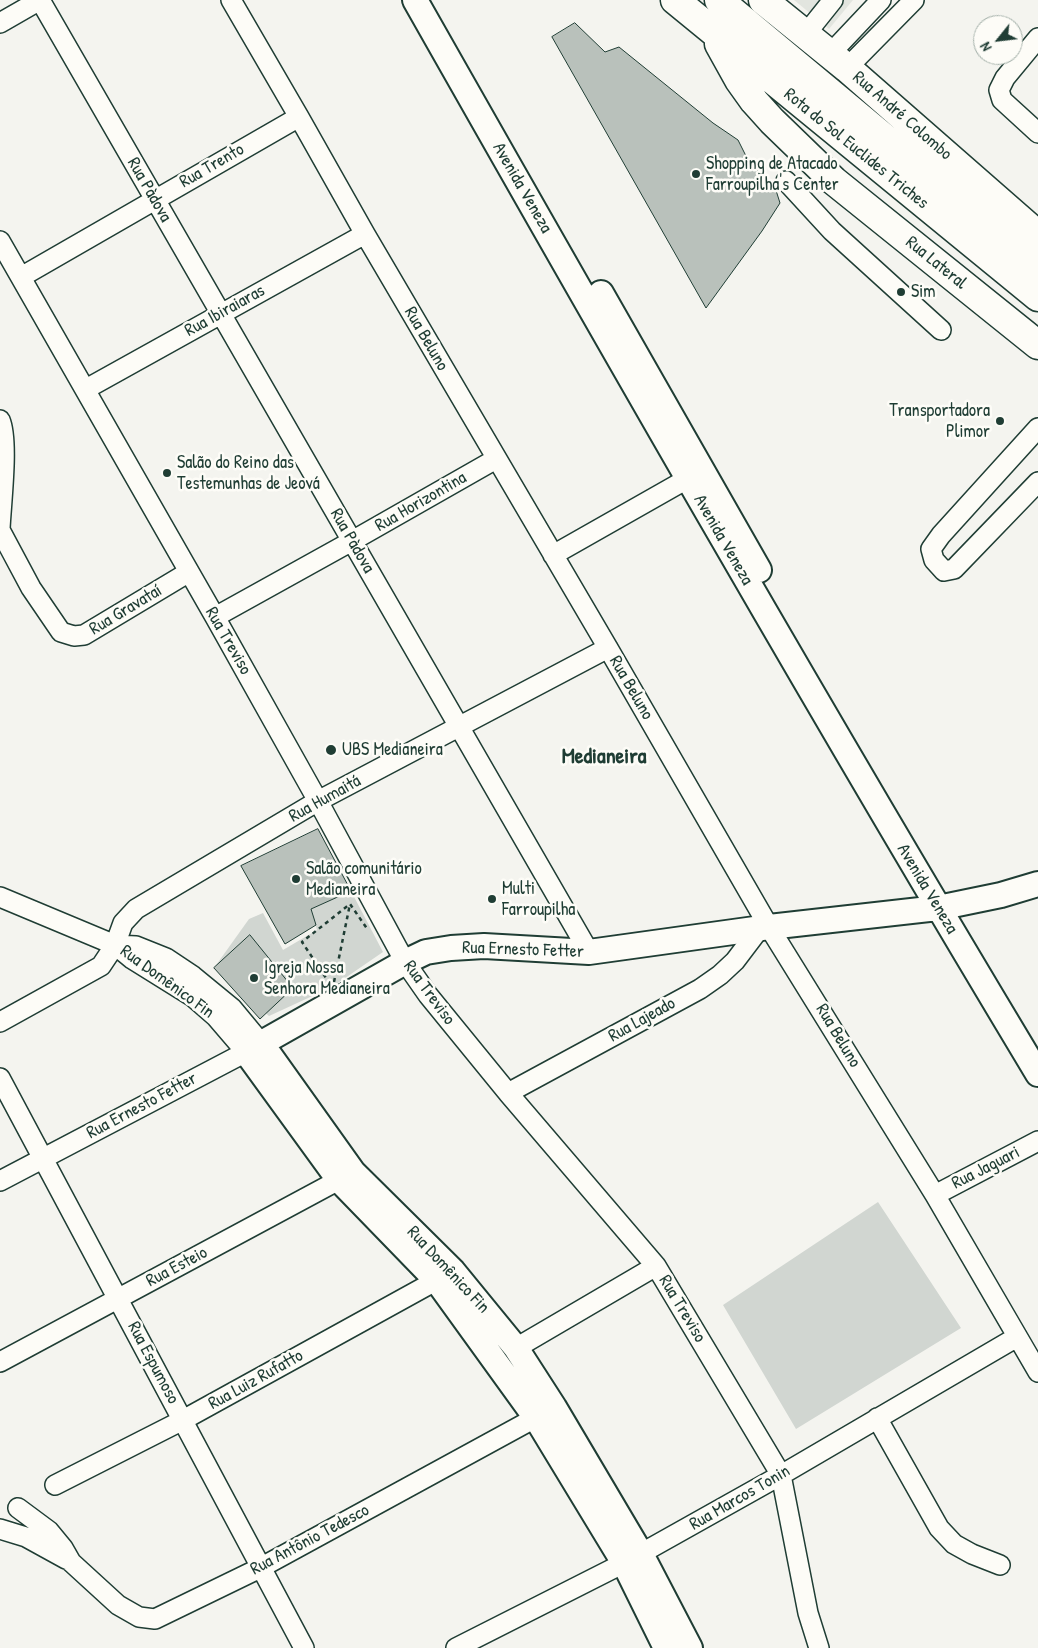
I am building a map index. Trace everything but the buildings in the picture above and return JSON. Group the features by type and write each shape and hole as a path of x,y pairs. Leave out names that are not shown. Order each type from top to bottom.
{"highway":[{"name":"Rota do Sol Euclides Triches","path":"676,0 1038,297"},
{"name":"Rota do Sol Euclides Triches","path":"719,0 1038,266"},
{"name":"Rua André Colombo","path":"763,0 827,52 1038,235"},
{"name":"Rua Lateral","path":"713,32 739,80 754,100 772,121 834,181 1038,345"},
{"path":"802,68 977,182"},
{"path":"969,290 1038,312"}],"main road":[{"name":"Avenida Veneza","path":"416,0 479,97 945,907 1038,1074"},
{"name":"Avenida Veneza","path":"433,0 479,97"},
{"name":"Avenida Veneza","path":"654,403 687,479 945,907 1038,1052"},
{"name":"Rua Ernesto Fetter","path":"254,1048 405,962 426,952 484,946 589,952 765,927 945,907 1038,884"},
{"name":"Rua Domênico Fin","path":"254,1048 346,1176 516,1348 545,1413"},
{"name":"Rua Domênico Fin","path":"445,1276 545,1413 632,1559 690,1648"},
{"name":"Rua Domênico Fin","path":"632,1559 666,1648"}],"street":[{"path":"0,23 40,0"},
{"name":"Rua Pàdova","path":"40,0 220,314 460,725 589,952"},
{"name":"Rua Beluno","path":"231,0 365,234 608,648 765,927 935,1195 1038,1372"},
{"path":"827,52 833,0"},
{"path":"827,52 865,0"},
{"path":"827,52 881,0"},
{"path":"827,52 914,0"},
{"path":"1038,38 1005,78 999,90 1002,100 1038,133"},
{"name":"Rua Trento","path":"21,277 299,116"},
{"path":"786,181 832,231 941,330"},
{"name":"Rua Ibiraiaras","path":"86,389 365,234"},
{"name":"Rua Treviso","path":"0,240 215,617 405,962 428,996 508,1093 656,1266 781,1475 808,1613 819,1648"},
{"name":"Rua Gravataí","path":"0,420 3,456 0,529 31,588 61,632 74,636 84,635 189,572"},
{"path":"1038,428 941,535 931,549 934,560 944,571 954,569 1038,482"},
{"name":"Rua Horizontina","path":"215,617 496,459"},
{"path":"553,555 687,479"},
{"name":"Rua Humaitá","path":"0,1022 101,966 115,945 123,923 136,909 318,802 608,648"},
{"name":"Rua Domênico Fin","path":"0,897 115,945 132,959 193,997 254,1048"},
{"name":"Rua Lajeado","path":"508,1093 700,988 720,975 735,961 765,927"},
{"name":"Rua Ernesto Fetter","path":"0,1182 254,1048"},
{"name":"Rua Espumoso","path":"0,1078 304,1648"},
{"name":"Rua Jaguari","path":"935,1195 1038,1141"},
{"name":"Rua Esteio","path":"0,1362 346,1176"},
{"path":"516,1348 656,1266"},
{"name":"Rua Luiz Rufatto","path":"55,1485 183,1420 445,1276"},
{"name":"Rua Marcos Tonin","path":"456,1648 632,1559 1018,1337"},
{"name":"Rua Antônio Tedesco","path":"0,1529 26,1537 71,1562 118,1605 139,1618 155,1619 260,1568 545,1413"},
{"path":"877,1418 939,1528 954,1544 972,1554 1000,1565"},
{"name":"Rua Antônio Tedesco","path":"18,1508 49,1531 63,1548 71,1562"}],"path":[{"path":"350,904 372,936"},
{"path":"332,987 302,942 350,904"},
{"path":"332,987 350,904"},
{"path":"332,987 340,982"}],"shaded area":[{"path":"794,0 853,0 829,29"},
{"path":"351,891 383,952 332,987 269,1016 214,968 249,919 263,913 283,950 317,930 311,909"},
{"path":"878,1202 961,1328 796,1429 723,1305"}],"place":[{"name":"Shopping de Atacado Farroupilha's Center","path":"696,174"},
{"name":"Sim","path":"901,292"},
{"name":"Transportadora Plimor","path":"1000,421"},
{"name":"Salão do Reino das Testemunhas de Jeová","path":"167,473"},
{"name":"UBS Medianeira","path":"331,750"},
{"name":"Salão comunitário Medianeira","path":"296,879"},
{"name":"Multi Farroupilha","path":"492,899"},
{"name":"Igreja Nossa Senhora Medianeira","path":"254,978"}],"district":[{"name":"Medianeira","path":"604,757"}]}
